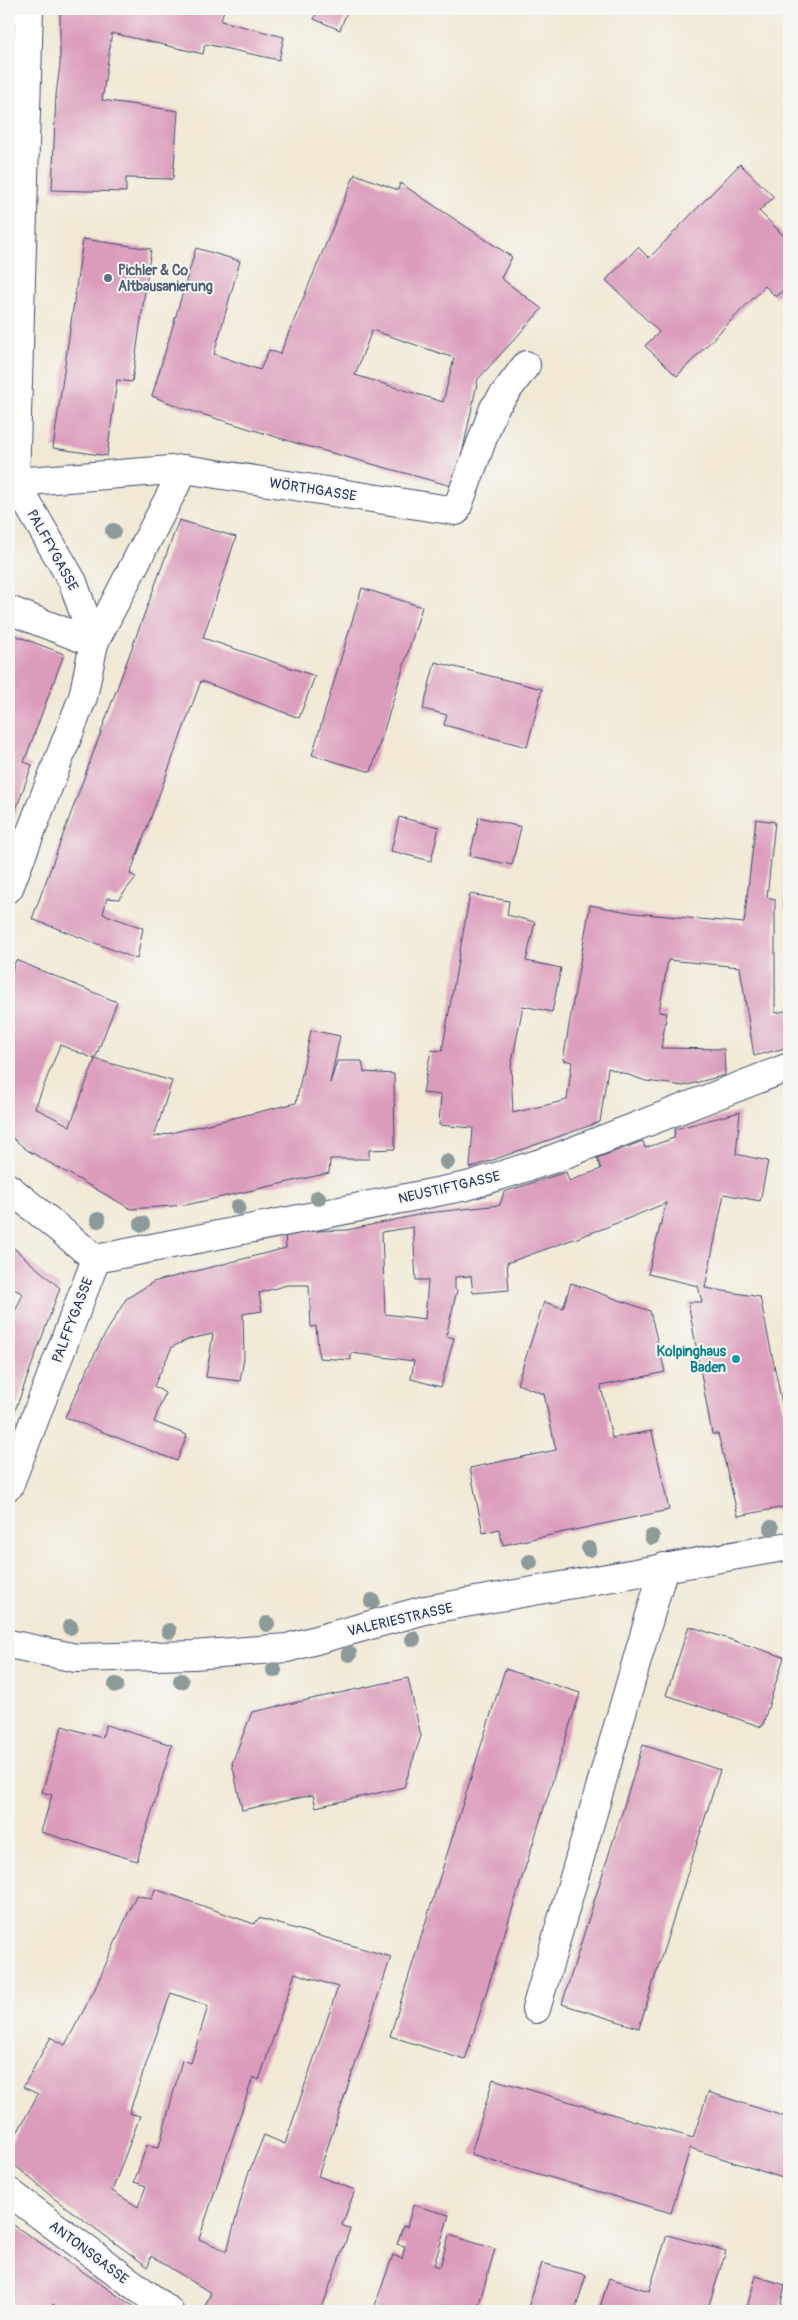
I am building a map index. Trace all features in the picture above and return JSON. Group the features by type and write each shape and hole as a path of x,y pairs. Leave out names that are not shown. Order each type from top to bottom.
{"street":[{"path":"12,483 29,9"},
{"name":"WÖRTHGASSE","path":"12,483 184,469 456,511 494,408 526,365"},
{"path":"9,888 83,697 94,643 184,469"},
{"name":"PALFFYGASSE","path":"12,483 73,582 94,643"},
{"path":"9,610 94,643"},
{"name":"NEUSTIFTGASSE","path":"96,1259 467,1186 550,1160 789,1067"},
{"name":"PALFFYGASSE","path":"9,1188 96,1259 9,1486"},
{"name":"VALERIESTRASSE","path":"9,1644 76,1658 193,1655 286,1648 425,1610 789,1546"},
{"path":"536,2009 664,1567"},
{"name":"ANTONSGASSE","path":"9,2192 169,2311"}],"building":[{"path":"60,9 224,9 221,21 284,37 279,60 205,44 203,54 112,33 102,100 178,111 173,179 126,178 126,192 52,190 56,95 60,65"},
{"path":"318,9 348,9 340,30 314,19"},
{"path":"740,164 774,197 759,211 789,241 789,284 776,297 765,286 677,376 645,346 659,332 606,280 638,247 649,258"},
{"path":"355,174 398,190 400,183 512,257 501,278 542,309 478,379 455,487 296,443 185,409 152,396 196,248 240,261 214,354 260,370 269,350 280,354","holes":["372,330 454,358 443,402 355,375"]},
{"path":"83,239 151,249 132,382 117,380 107,456 53,448"},
{"path":"179,520 236,537 203,638 315,676 299,718 201,681 130,874 136,877 119,899 107,898 103,914 143,928 137,959 32,919"},
{"path":"362,588 422,607 371,772 312,755"},
{"path":"9,633 64,654 24,762 32,765 9,829"},
{"path":"435,662 542,689 527,747 444,725 447,715 423,709"},
{"path":"399,817 439,827 431,861 391,851"},
{"path":"479,817 521,827 512,865 470,856"},
{"path":"756,819 775,822 767,897 775,899 775,1013 789,1010 789,1047 754,1056 740,967 668,960 659,1012 667,1013 661,1048 724,1049 725,1075 684,1086 646,1081 608,1068 600,1122 470,1168 473,1128 439,1125 441,1095 423,1093 431,1050 442,1051 470,894 509,901 507,915 535,922 526,961 561,968 552,1012 523,1006 511,1067 513,1113 567,1100 572,1062 563,1060 590,905 634,913 744,923"},
{"path":"785,822 789,823 789,910 785,910"},
{"path":"16,960 117,1002 95,1059 172,1081 154,1137 296,1103 311,1030 340,1036 330,1083 337,1061 362,1061 364,1072 394,1074 395,1149 369,1150 369,1159 330,1159 329,1173 186,1205 131,1209 27,1150 9,1135 9,978","holes":["60,1045 95,1059 70,1126 35,1108"]},
{"path":"740,1112 736,1154 768,1161 760,1201 724,1194 705,1288 760,1297 785,1418 789,1417 789,1506 738,1516 718,1434 712,1434 688,1302 702,1302 698,1286 648,1274 666,1203 602,1229 507,1263 509,1290 473,1293 471,1276 455,1277 455,1289 457,1290 446,1336 454,1338 441,1387 411,1379 414,1361 351,1353 351,1360 319,1358 316,1326 311,1327 309,1285 287,1285 259,1293 262,1311 243,1314 244,1358 240,1381 206,1377 213,1334 189,1339 172,1347 154,1386 165,1393 154,1422 187,1435 177,1461 65,1417 100,1343 126,1299 153,1282 286,1248 285,1232 347,1230 427,1213 500,1205 504,1192 566,1172 569,1181 601,1169 597,1158 643,1141 645,1148 674,1138 675,1129","holes":["413,1227 416,1280 428,1280 425,1319 385,1314 382,1232"]},
{"path":"9,1244 60,1288 9,1427 9,1317 12,1318 23,1294 9,1286"},
{"path":"571,1283 650,1311 665,1372 601,1386 612,1438 652,1431 669,1510 503,1545 499,1529 483,1533 470,1468 556,1450 544,1394 517,1384 544,1302 563,1308"},
{"path":"689,1626 784,1657 762,1727 666,1695"},
{"path":"505,1669 580,1693 465,2060 390,2036"},
{"path":"408,1678 421,1736 404,1787 316,1807 313,1795 242,1810 232,1763 252,1712"},
{"path":"106,1725 172,1745 137,1861 41,1832 52,1795 42,1792 62,1726 102,1738"},
{"path":"643,1745 720,1770 639,2028 562,2004"},
{"path":"155,1889 254,1924 259,1918 391,1957 318,2176 355,2190 342,2225 350,2229 322,2308 331,2311 203,2311 211,2293 151,2256 148,2267 52,2197 9,2160 9,2148 38,2094 23,2087 51,2037 65,2045 94,1991 136,1895 152,1899","holes":["295,1973 338,1987 285,2144 264,2135 247,2177 227,2251 199,2239 253,2077 259,2080","171,1993 208,2006 191,2063 182,2060 159,2147 147,2145 134,2182 146,2186 138,2207 112,2191 140,2116 129,2113"]},
{"path":"493,2079 693,2138 708,2092 789,2118 789,2180 690,2148 671,2213 471,2154"},
{"path":"413,2205 449,2215 434,2265 440,2267 449,2235 495,2249 477,2311 373,2311 393,2255 402,2259 405,2246 397,2244 403,2226 407,2227"},
{"path":"9,2222 140,2311 62,2311 53,2304 50,2311 9,2311"},
{"path":"667,2235 726,2251 707,2311 599,2311 609,2278 649,2291"},
{"path":"542,2263 586,2275 575,2311 527,2311"},
{"path":"756,2276 785,2285 779,2311 746,2311"}],"place":[{"name":"Pichler & Co Altbausanierung","path":"108,278"},
{"name":"Kolpinghaus Baden","path":"736,1359"}]}
